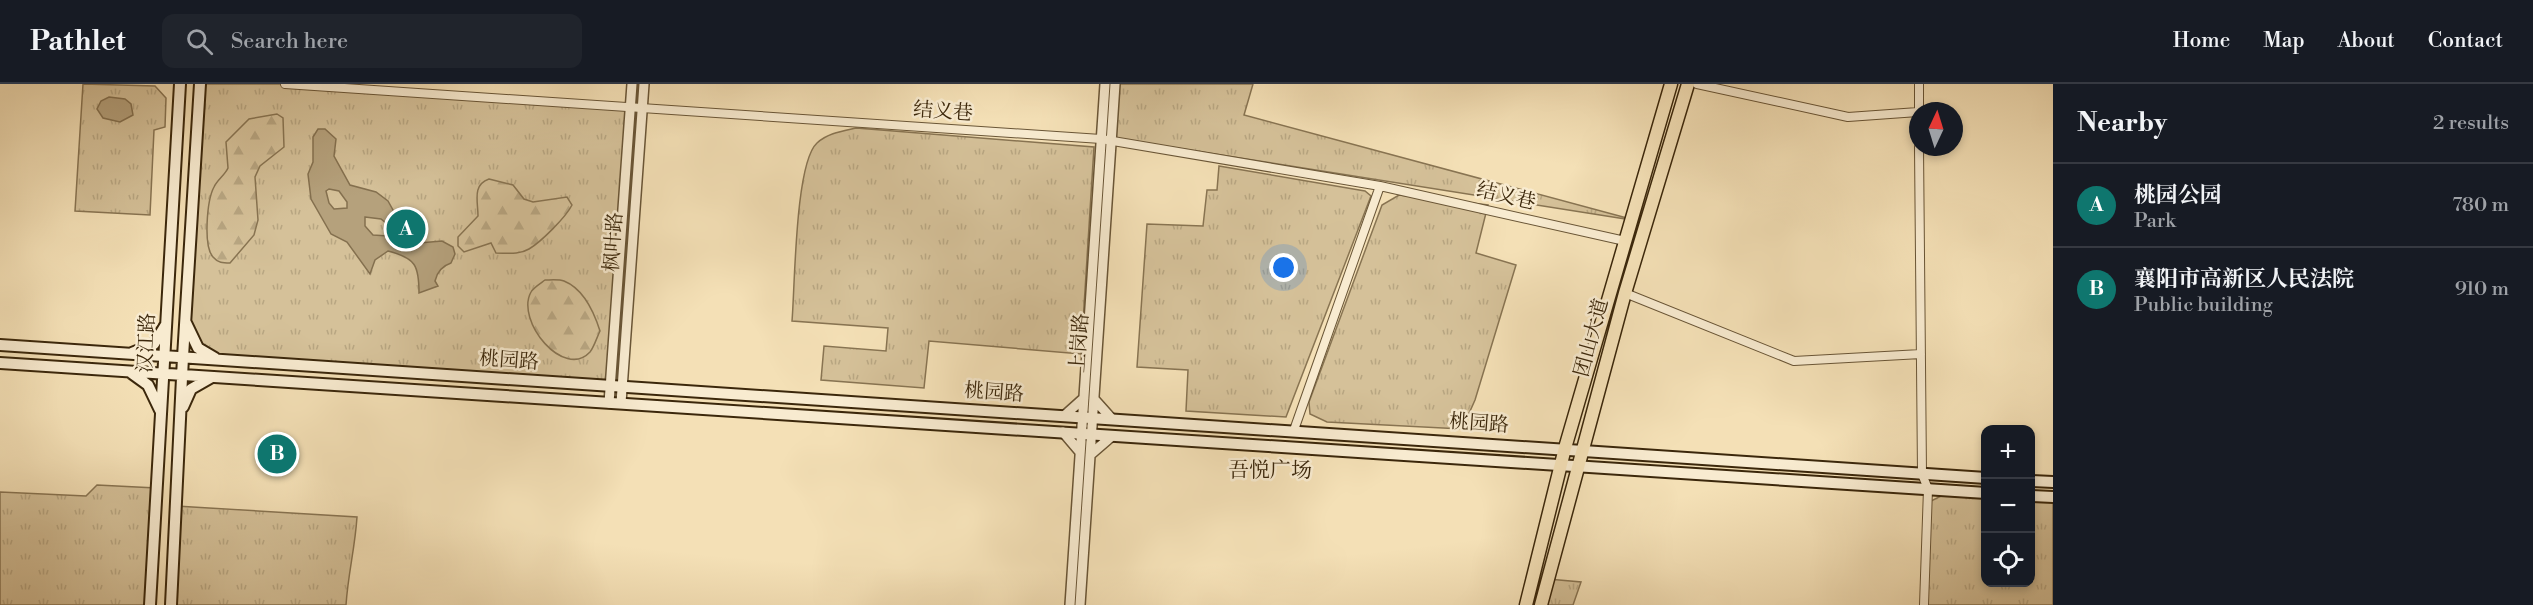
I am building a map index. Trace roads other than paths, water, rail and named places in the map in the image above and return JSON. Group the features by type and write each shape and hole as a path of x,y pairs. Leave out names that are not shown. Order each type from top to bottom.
{"highway":[{"name":"团山大道","path":"1526,605 1565,448 1671,84"},
{"name":"团山大道","path":"1541,605 1625,293 1688,84"}],"main road":[{"name":"汉江路","path":"150,605 180,84"},
{"name":"汉江路","path":"171,605 185,321 200,84"},
{"path":"185,321 198,348 218,360"},
{"path":"130,354 154,344 166,323"},
{"name":"桃园路","path":"0,345 1582,449 1981,478"},
{"name":"桃园路","path":"0,363 1981,493"},
{"path":"129,371 148,385 161,412"},
{"path":"180,413 191,389 213,377"},
{"path":"2035,481 2053,482"},
{"path":"2035,496 2053,497"}],"street":[{"name":"结义巷","path":"285,84 1101,139 1380,186 1625,241"},
{"name":"枫叶路","path":"621,404 616,386 632,84"},
{"name":"枫叶路","path":"609,403 616,386 644,84"},
{"name":"上岗路","path":"1070,605 1087,434 1105,84"},
{"name":"上岗路","path":"1089,398 1115,84"},
{"path":"1697,84 1848,117 1909,113"},
{"path":"1918,102 1919,84"},
{"path":"1919,156 1922,474 1928,489 1924,605"},
{"path":"1294,430 1380,186"},
{"path":"1625,293 1794,361 1921,354"},
{"path":"1065,415 1089,398 1111,418"},
{"path":"1063,432 1085,454 1112,436"},
{"name":"上岗路","path":"1080,605 1085,454"}],"place":[{"name":"桃园公园","path":"406,229"},
{"name":"襄阳市高新区人民法院","path":"277,454"}],"district":[{"name":"吾悦广场","path":"1270,471"}]}
